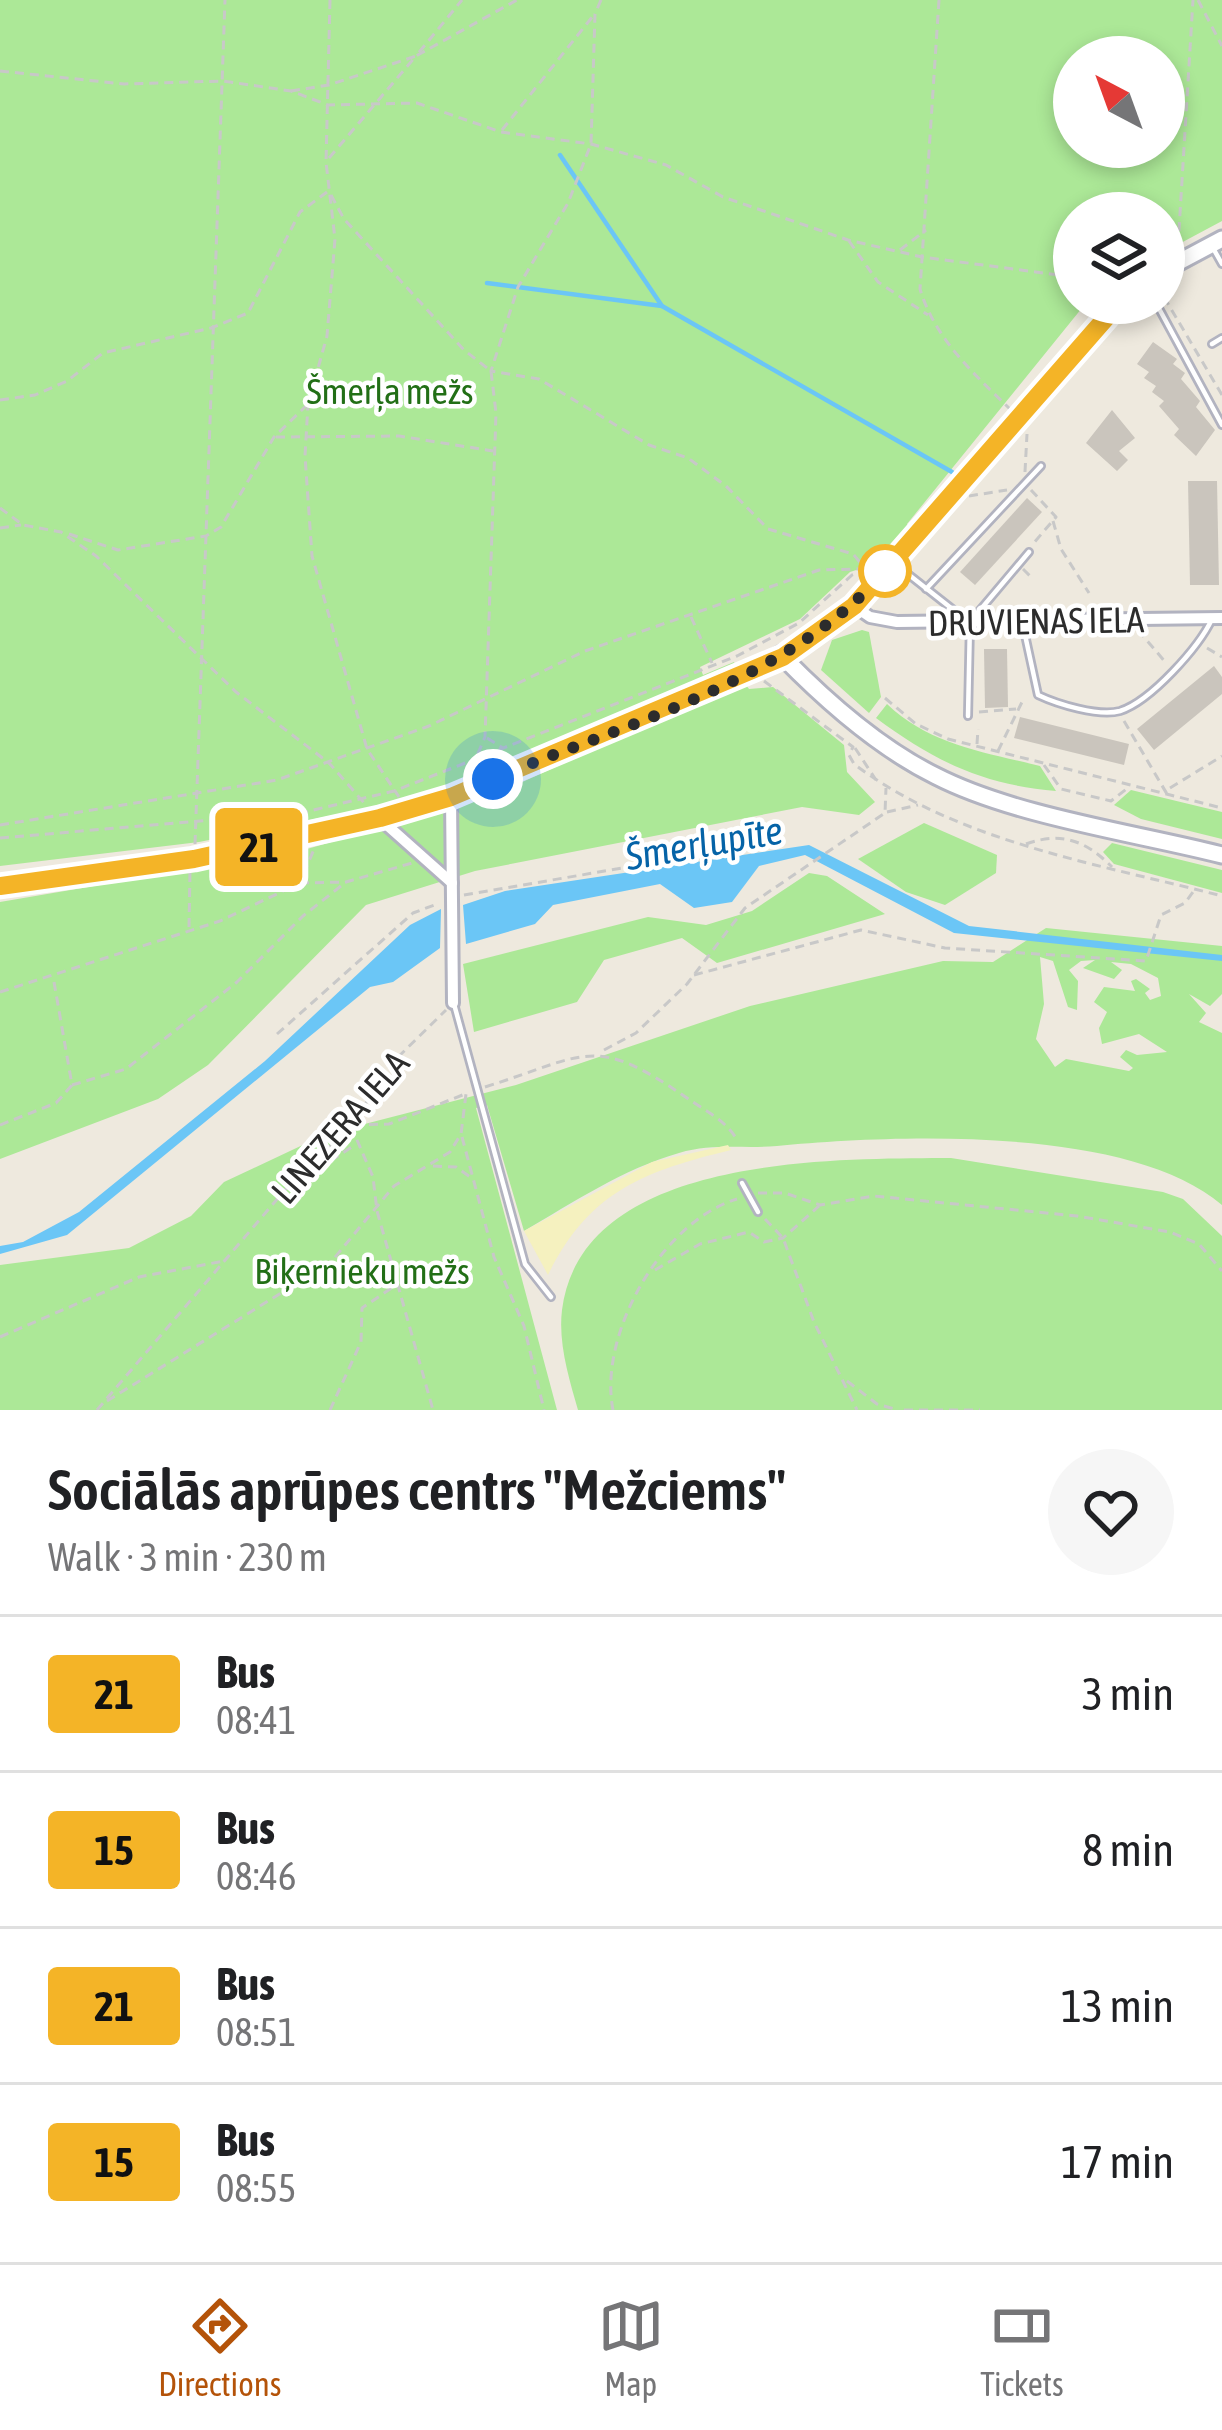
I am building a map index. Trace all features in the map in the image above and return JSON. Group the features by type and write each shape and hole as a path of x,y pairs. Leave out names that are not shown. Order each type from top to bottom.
{"street":[{"path":"1185,258 1216,242"},
{"path":"0,886 194,859 380,818 451,797 783,657 854,606 1022,421 1102,324"},
{"name":"DRUVIENAS IELA","path":"854,606 889,622 1217,618"},
{"path":"783,657 812,686 932,774 992,797 1222,855"},
{"path":"451,797 453,1003"},
{"path":"380,818 452,883"}],"lane":[{"path":"1216,242 1222,264"},
{"path":"1167,324 1222,425"},
{"path":"1212,344 1222,338"},
{"path":"926,589 1041,466"},
{"path":"968,716 970,622 1029,552"},
{"path":"892,562 970,622"},
{"path":"1022,621 1032,688 1049,701 1119,711 1199,647 1217,618"},
{"path":"453,1003 525,1264 551,1297"},
{"path":"742,1183 758,1212"}],"path":[{"path":"189,927 225,0"},
{"path":"331,0 326,162 335,239 327,336 308,404 312,556 367,749 404,803"},
{"path":"326,162 462,0"},
{"path":"291,92 416,56 517,0"},
{"path":"475,759 485,736 495,451 491,371 518,287 568,203 591,143 598,0"},
{"path":"939,0 920,289 928,315 962,363 1022,421 1021,485"},
{"path":"1196,0 1222,46"},
{"path":"1183,192 1196,0"},
{"path":"501,132 595,14"},
{"path":"0,71 124,84 224,81 291,92 328,105 370,108 417,103 501,132 591,143 666,165 749,208 848,240 922,257 1053,274"},
{"path":"0,400 35,395 67,381 104,353 211,328 248,313 300,212 328,190"},
{"path":"328,190 344,219 464,350 491,371 539,379 649,445 688,458 726,486 768,529 853,554 865,568"},
{"path":"899,251 926,230"},
{"path":"848,240 878,282 928,315"},
{"path":"1181,324 1222,395"},
{"path":"0,528 23,525 62,532 118,550 206,536 221,527 274,437 308,404"},
{"path":"274,437 399,436 495,451"},
{"path":"968,496 1021,485"},
{"path":"1021,485 1054,512 1061,549 1089,593"},
{"path":"0,508 23,525"},
{"path":"1029,552 1053,520"},
{"path":"62,532 96,556 202,660 329,764 380,818"},
{"path":"0,838 305,812 394,790 737,656 799,623 865,568"},
{"path":"0,825 277,781 485,702 585,651 819,570 874,569"},
{"path":"690,616 712,665"},
{"path":"1130,620 1172,670"},
{"path":"1206,647 1222,657"},
{"path":"885,698 916,724 977,746 1222,808"},
{"path":"998,752 1023,700"},
{"path":"977,712 1016,709"},
{"path":"1124,721 1168,791"},
{"path":"977,729 977,746"},
{"path":"485,736 503,748"},
{"path":"853,747 877,782"},
{"path":"1168,791 1222,756"},
{"path":"1043,763 1061,789 1111,801 1131,785"},
{"path":"885,813 886,786"},
{"path":"477,1090 599,1053 636,1033 694,975 730,922 827,849 885,813 920,804"},
{"path":"300,884 313,859 315,835"},
{"path":"1025,844 1051,835 1090,845 1114,868"},
{"path":"277,1034 413,913 508,884 740,848"},
{"path":"0,992 54,980 189,927 220,921 300,884 346,882 426,859"},
{"path":"72,1085 127,1069 237,982 303,916 346,882"},
{"path":"694,975 862,930 945,948 1146,961 1161,915 1184,903 1195,889"},
{"path":"0,1125 66,1097 72,1085 54,980"},
{"name":"LINEZERA IELA","path":"99,1407 285,1190 351,1126 392,1064 453,1003"},
{"path":"599,1053 644,1068 728,1127 737,1140"},
{"path":"433,1410 377,1211 373,1177 351,1126 389,1124 466,1094 461,1134 494,1257 524,1326 544,1410"},
{"path":"99,1407 332,1262 394,1186 432,1166 461,1134"},
{"path":"285,1190 357,1144"},
{"path":"432,1166 456,1167 475,1180"},
{"path":"763,1191 820,1205 874,1196 1077,1216 1170,1232 1198,1244 1222,1271"},
{"path":"613,1410 606,1377 616,1333 651,1272 700,1220 733,1200"},
{"path":"651,1272 700,1244 749,1232 764,1242 783,1238 820,1205"},
{"path":"758,1212 783,1238 814,1322 846,1379 856,1410"},
{"path":"0,1337 139,1277 225,1261"},
{"path":"331,1410 361,1342 362,1308 397,1284"},
{"path":"846,1379 877,1404 901,1410 980,1410"}],"green space":[{"name":"Šmerļa mežs","path":"0,0 1222,0 1222,221 1185,241 1185,192 1053,192 1053,324 1069,324 907,524 910,527 888,547 884,544 872,565 850,572 800,619 700,667 703,675 734,662 736,666 445,793 199,842 0,866"},
{"path":"869,632 881,697 869,713 821,670 832,640"},
{"path":"744,682 749,689 773,687 844,745 847,772 875,802 859,815 802,807 475,871 366,905 208,1065 158,1099 0,1159 0,902 300,851 489,797"},
{"path":"887,704 940,738 1040,766 1056,791 982,777 939,758 876,718"},
{"path":"1131,790 1222,812 1222,839 1141,819 1114,805"},
{"path":"924,823 997,855 996,873 945,905 906,892 858,859"},
{"path":"1112,843 1222,870 1222,893 1114,864 1103,852"},
{"path":"809,873 827,876 885,914 717,963 682,938 604,960 577,1002 474,1032 463,964 648,917 706,925 752,911"},
{"name":"Biķernieku mežs","path":"1046,928 1222,946 1222,994 1210,1006 1189,994 1206,1013 1199,1022 1222,1033 1222,1205 1181,1179 1130,1160 1071,1148 1008,1141 883,1139 679,1153 619,1177 524,1231 487,1105 476,1108 557,1410 0,1410 0,1265 129,1248 191,1216 224,1182 326,1134 516,1085 750,1006 943,961 993,962","holes":["1040,957 1053,961 1068,1007 1077,1010 1078,981 1069,970 1081,961 1095,960 1083,968 1114,979 1122,970 1111,962 1131,964 1158,978 1161,996 1150,1000 1145,993 1150,989 1136,979 1131,981 1135,991 1104,987 1094,1002 1107,1012 1099,1028 1102,1044 1139,1034 1167,1052 1137,1055 1126,1050 1120,1057 1133,1068 1129,1071 1066,1059 1055,1067 1036,1039 1044,1004"]},
{"name":"Biķernieku mežs","path":"951,1158 1183,1199 1222,1236 1222,1410 578,1410 563,1348 562,1310 580,1258 615,1220 664,1193 721,1176 845,1160"}],"sand":[{"path":"728,1145 731,1150 646,1177 601,1204 564,1246 548,1275 524,1231 652,1162"}],"water":[{"path":"809,845 969,926 1222,955 1222,961 954,933 805,855 759,866 732,902 694,908 660,884 553,905 535,924 466,944 463,905 505,891"},
{"path":"441,909 440,948 393,982 370,987 67,1235 0,1254 0,1246 23,1242 79,1212 265,1061 410,925"}],"building":[{"path":"1153,342 1177,359 1173,364 1185,373 1181,379 1200,401 1196,407 1215,430 1196,456 1174,435 1179,429 1159,406 1164,401 1152,392 1156,386 1144,378 1149,372 1137,364"},
{"path":"1112,410 1135,438 1119,451 1128,460 1117,471 1086,443"},
{"path":"1188,481 1217,481 1219,585 1190,585"},
{"path":"1027,498 1042,512 975,585 960,572"},
{"path":"984,649 1007,649 1008,707 985,708"},
{"path":"1214,666 1222,677 1222,694 1154,750 1137,729"},
{"path":"1020,717 1129,744 1124,765 1014,738"}],"waterway":[{"path":"560,155 662,306 952,472"},
{"path":"487,283 662,306"}],"bus line":[{"name":"21","path":"0,886 194,859 380,818 451,797 783,657 854,606 1098,324"}],"route":[{"path":"493,779 783,657 854,606 885,571"}],"water label":[{"name":"Šmerļupīte","path":"704,843"}]}
